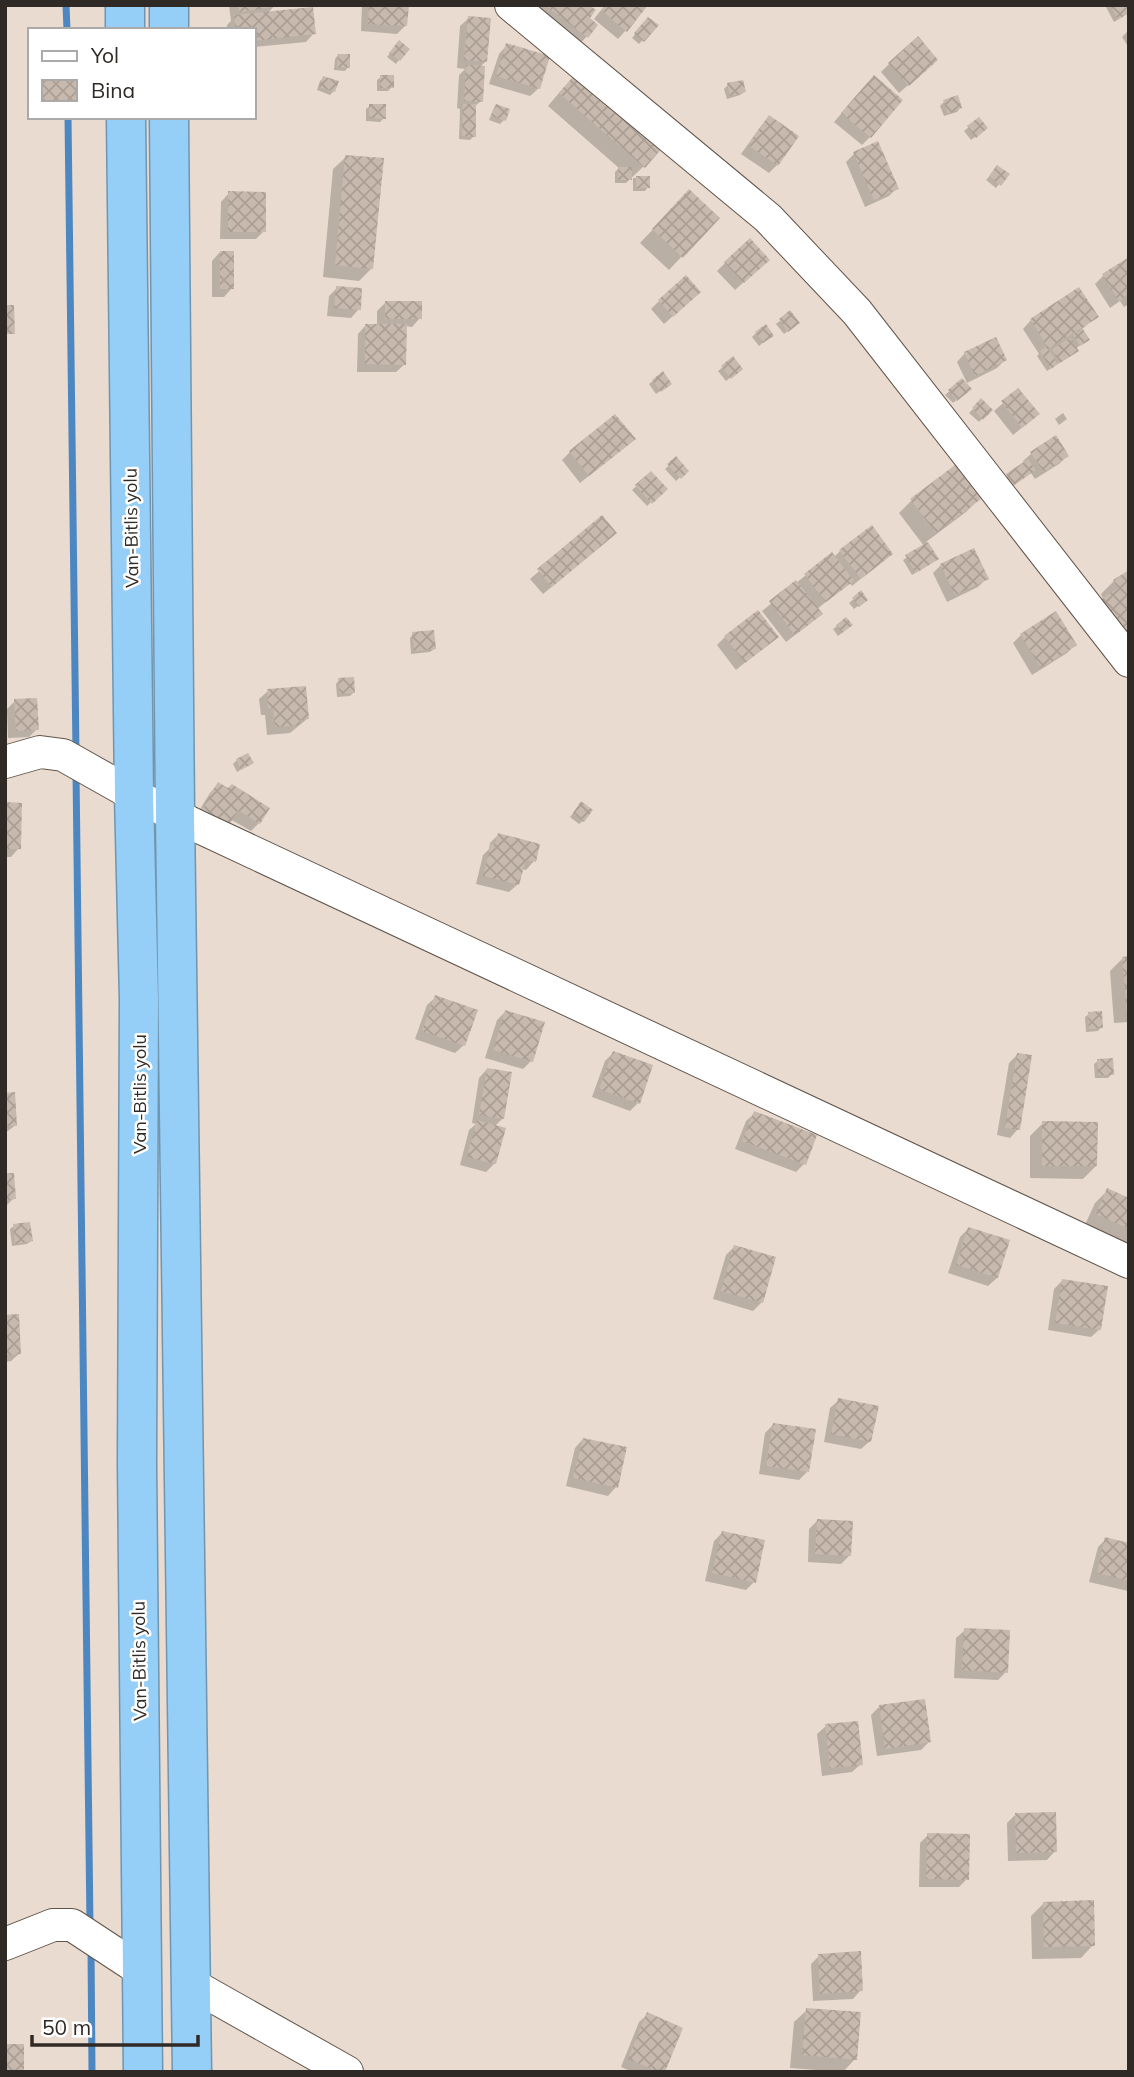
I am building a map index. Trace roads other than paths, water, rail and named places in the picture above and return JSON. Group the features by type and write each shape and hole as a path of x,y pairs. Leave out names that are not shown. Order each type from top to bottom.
{"highway":[{"path":"125,5 125,28"},
{"path":"169,5 169,28"},
{"name":"Van-Bitlis yolu","path":"126,119 139,999 136,1464 143,2072"},
{"path":"169,119 175,815 192,2072"}],"street":[{"path":"511,5 768,218 848,303 1129,661"},
{"path":"5,762 52,754 175,815 1129,1262"},
{"path":"5,1944 63,1925 142,1971"},
{"path":"191,1984 347,2072"}],"waterway":[{"path":"66,5 67,28"},
{"path":"68,119 76,753"},
{"path":"76,772 90,1926"},
{"path":"91,1948 92,2072"}]}
